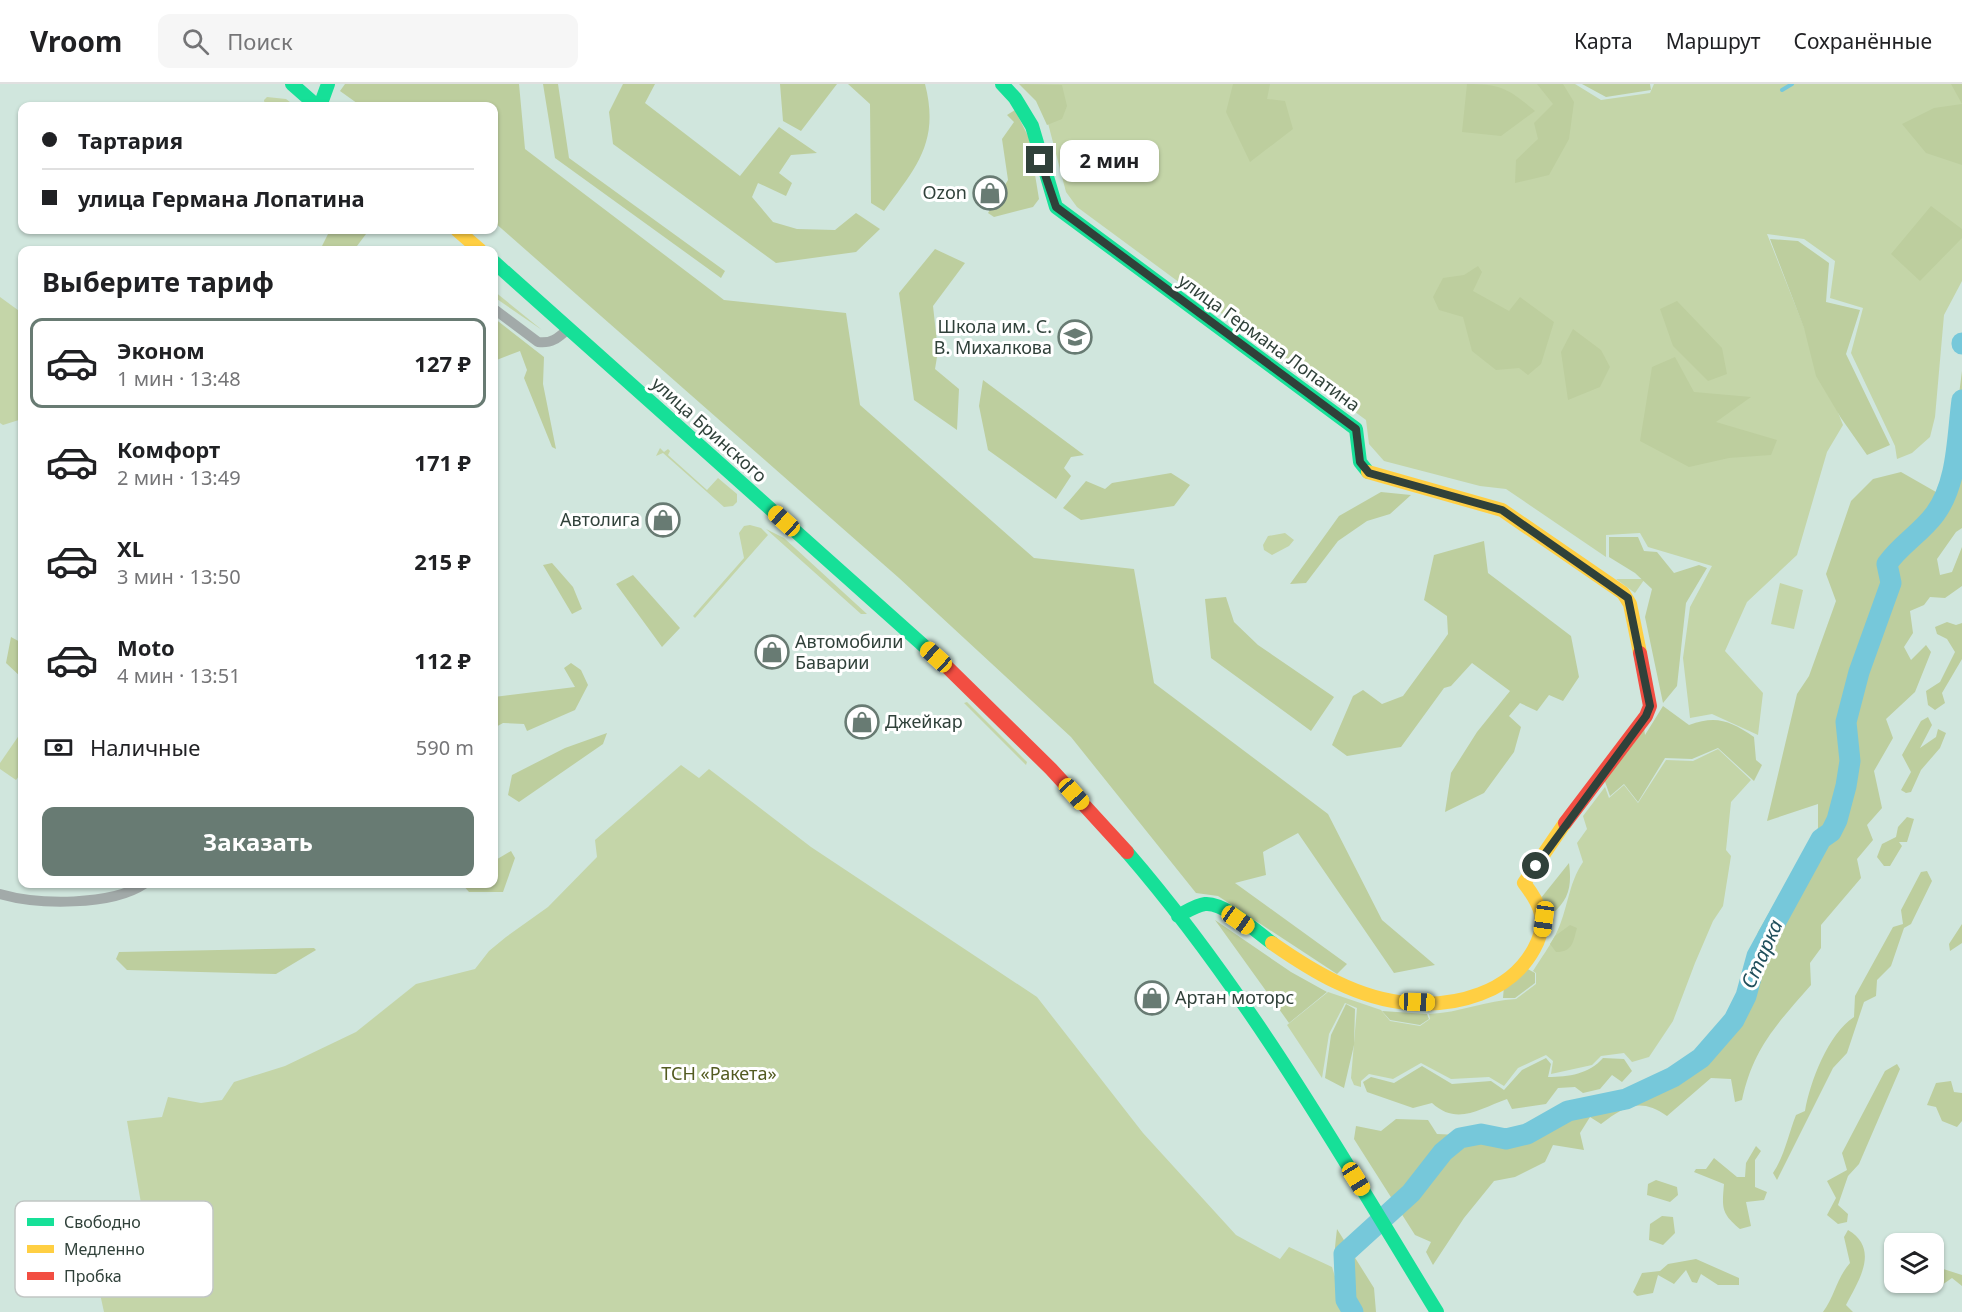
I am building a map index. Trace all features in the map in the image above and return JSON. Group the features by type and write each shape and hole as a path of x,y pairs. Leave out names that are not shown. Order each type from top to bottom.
{"street":[{"path":"292,84 314,102"},
{"path":"321,102 328,84"},
{"name":"улица Германа Лопатина","path":"1002,84 1029,114 1036,134 1046,184 1056,207 1356,429 1360,462 1369,473 1502,510 1628,598 1650,706 1646,716 1573,812 1524,883 1541,904 1544,919 1537,945 1519,971 1493,990 1457,1001 1417,1002 1385,999 1336,984 1301,964 1222,909 1209,904 1195,907 1178,916"},
{"path":"462,234 475,246"},
{"name":"улица Бринского","path":"498,266 968,686 1065,783 1110,833 1178,916 1259,1028 1356,1179 1437,1312"},
{"path":"498,312 538,342 547,343 557,339 568,329"},
{"path":"0,894 13,898 96,901 123,895 136,888"}],"green space":[{"path":"345,84 519,84 525,149 724,300 846,313 860,405 1034,558 1134,569 1154,683 1328,814 1382,920 1435,965 1394,973 1298,833 1263,852 1266,875 1235,883 1347,964 1337,974 1218,896 1196,893 1071,737 899,578 498,226 498,102 355,102 340,91"},
{"path":"543,84 558,84 569,158 725,271 721,278 555,158"},
{"path":"623,84 655,84 645,103 740,176 779,127 817,153 791,155 779,173 792,183 786,196 758,183 752,197 773,222 797,229 835,230 856,213 880,229 856,252 776,263 613,144 609,112"},
{"path":"780,84 837,84 801,131 783,121"},
{"path":"848,84 925,84 929,104 927,138 915,167 884,211 871,203 870,104"},
{"path":"1019,84 1062,85 1067,106 1062,119 1047,125 1036,101"},
{"path":"1024,84 1575,84 1601,100 1650,93 1654,84 1962,84 1962,281 1944,315 1935,417 1930,437 1912,453 1897,459 1895,446 1851,353 1863,308 1830,298 1835,261 1804,239 1767,234 1843,425 1827,452 1797,555 1747,602 1725,651 1763,693 1758,735 1712,714 1690,718 1683,658 1690,607 1712,566 1648,547 1640,533 1606,535 1606,557 1506,489 1480,486 1384,461 1369,444 1366,420 1077,207 1066,192 1044,108"},
{"path":"1233,84 1270,84 1267,99 1285,101 1293,129 1250,162 1226,112"},
{"path":"1467,84 1488,85 1504,89 1535,111 1501,136 1462,132"},
{"path":"1537,84 1563,84 1574,102 1569,139 1549,175 1515,183 1516,160 1538,139 1534,123 1553,104"},
{"path":"1582,84 1650,84 1651,90 1606,97"},
{"path":"1951,84 1962,84 1962,104"},
{"path":"267,97 286,99 290,102 264,102"},
{"path":"1962,104 1962,165 1926,153 1902,124 1934,108"},
{"path":"1015,110 1029,138 1039,199 1033,207 994,217 988,213 1008,180 1002,139 1014,122 1007,115"},
{"path":"1931,206 1962,229 1962,238 1920,281 1891,254"},
{"path":"328,234 366,234 357,246 322,246"},
{"path":"1770,239 1798,241 1829,263 1826,302 1860,310 1846,354 1890,445 1867,455 1816,376 1804,328"},
{"path":"935,249 965,263 933,306 938,351 935,369 959,389 957,430 914,400 899,293"},
{"path":"1478,266 1482,272 1473,291 1509,311 1520,297 1554,322 1541,364 1528,375 1519,368 1496,370 1472,351 1463,317 1439,310 1433,297 1443,278 1464,275"},
{"path":"498,294 542,330 498,300"},
{"path":"0,297 18,310 18,420 3,425 0,423"},
{"path":"1677,301 1722,348 1727,374 1708,381 1673,346 1660,309"},
{"path":"498,321 544,357 543,384 556,449 552,447 524,378 527,370 520,351 498,359"},
{"path":"1573,329 1601,350 1610,367 1600,387 1568,400 1561,352"},
{"path":"1675,357 1694,392 1751,397 1716,422 1777,440 1771,455 1729,458 1689,467 1640,441 1652,367"},
{"path":"1962,371 1962,528 1956,532 1937,559 1940,575 1952,572 1962,547 1962,586 1945,598 1930,597 1924,605 1910,611 1913,633 1904,647 1911,660 1926,645 1931,652 1915,692 1886,719 1893,738 1874,771 1882,808 1867,825 1873,840 1857,859 1861,878 1821,925 1821,948 1810,963 1811,985 1777,1025 1760,1051 1742,1100 1735,1102 1731,1079 1711,1078 1667,1116 1658,1110 1641,1105 1617,1112 1601,1124 1590,1117 1580,1133 1584,1150 1553,1145 1545,1162 1515,1177 1494,1181 1464,1218 1433,1265 1426,1252 1431,1242 1415,1235 1354,1139 1356,1126 1381,1131 1396,1119 1428,1120 1437,1134 1458,1135 1524,1126 1603,1108 1686,1061 1739,1003 1758,932 1818,828 1818,804 1767,821 1797,694 1809,676 1836,601 1826,574 1851,501 1873,479 1901,472 1936,492 1952,449"},
{"path":"983,380 1084,455 1071,457 1064,468 1071,476 1056,499 988,450 979,406"},
{"path":"660,448 664,452 668,449 670,451 668,455 707,490 718,478 737,494 737,502 733,506 724,507 663,453 656,456"},
{"path":"1171,473 1190,485 1174,506 1081,520 1063,508 1086,481 1105,489 1112,483"},
{"path":"1381,492 1411,495 1390,514 1367,521 1338,541 1306,583 1290,584 1339,516"},
{"path":"744,526 761,528 768,535 695,618 693,616 744,558 739,533"},
{"path":"766,529 784,538 867,614 861,614"},
{"path":"1285,533 1294,540 1289,546 1272,555 1264,550 1263,545 1268,536"},
{"path":"1609,537 1638,537 1644,551 1657,552 1674,573 1699,565 1707,568 1686,603 1677,686 1663,703 1645,617 1652,589 1635,573 1609,557"},
{"path":"1484,541 1488,573 1571,636 1579,677 1563,701 1549,695 1537,711 1520,703 1509,716 1521,727 1514,752 1484,793 1445,812 1451,773 1477,732 1510,691 1472,663 1451,686 1444,688 1401,747 1347,756 1332,745 1353,696 1363,690 1382,704 1403,696 1448,634 1447,616 1424,600 1434,555"},
{"path":"552,563 573,587 582,609 572,614 543,565"},
{"path":"633,575 680,628 662,647 616,584"},
{"path":"1616,579 1643,579 1644,580 1635,593"},
{"path":"1780,583 1803,590 1794,629 1771,624"},
{"path":"1226,597 1234,622 1258,645 1334,697 1311,731 1211,658 1205,599"},
{"path":"1947,622 1956,625 1962,623 1962,659 1942,693 1945,703 1935,710 1928,705 1926,691 1940,682 1955,652 1947,639 1937,634 1935,627"},
{"path":"11,637 18,641 18,674 6,663"},
{"path":"571,663 581,670 588,685 575,710 527,731 524,724 503,723 498,726 498,697 575,687 564,668"},
{"path":"967,702 1027,762 1026,765 964,703"},
{"path":"1663,706 1689,725 1708,720 1723,721 1754,737 1756,760 1762,765 1754,781 1718,748 1692,759 1665,758 1638,802 1624,784 1610,796 1603,776 1642,714 1645,735"},
{"path":"1928,717 1932,725 1920,748 1936,737 1938,729 1946,733 1940,748 1921,770 1911,792 1906,793 1901,790 1911,772 1902,755 1921,721"},
{"path":"607,733 603,744 519,802 508,795 512,775 565,748"},
{"path":"18,737 18,777 16,780 0,769 0,763"},
{"path":"1718,749 1751,780 1731,802 1726,850 1731,856 1723,906 1713,921 1673,1021 1649,1057 1632,1062 1624,1053 1601,1056 1592,1065 1551,1074 1553,1061 1546,1055 1518,1068 1504,1086 1489,1077 1451,1079 1421,1063 1393,1079 1369,1074 1361,1081 1361,1087 1354,1085 1351,1078 1357,1008 1345,1003 1329,1034 1322,1078 1287,1025 1328,992 1381,1010 1390,1021 1420,1026 1430,1019 1429,1014 1516,999 1536,984 1536,973 1533,971 1556,934 1574,879 1583,862 1577,843 1587,829 1583,816 1605,787 1609,798 1624,785 1638,803 1666,760 1693,761"},
{"name":"ТСН «Ракета»","path":"681,765 699,778 709,769 811,847 1037,997 1143,1133 1236,1235 1280,1259 1289,1247 1332,1267 1342,1299 1350,1312 104,1312 101,1297 213,1297 213,1201 141,1201 127,1121 162,1117 168,1097 201,1103 222,1100 234,1082 285,1066 356,1032 416,984 475,969 489,951 548,907 597,857 595,840"},
{"path":"1907,817 1914,819 1907,842 1899,842 1902,846 1890,866 1884,866 1877,857 1882,844 1896,837 1898,827"},
{"path":"511,851 515,858 503,892 469,892 466,888 498,888 498,859"},
{"path":"1569,863 1570,879 1566,898 1552,914 1540,911 1541,898"},
{"path":"1927,871 1932,881 1911,924 1904,928 1891,966 1877,980 1876,996 1864,1002 1847,1053 1833,1068 1777,1180 1773,1173 1796,1115 1805,1111 1811,1086 1822,1059 1836,1035 1854,1017 1855,996 1893,927 1903,924 1901,910 1921,872"},
{"path":"1215,920 1291,972 1327,992 1289,1023"},
{"path":"1962,924 1962,943 1950,951 1949,944"},
{"path":"1570,925 1577,928 1571,945 1562,952 1556,952 1550,944 1555,936"},
{"path":"314,948 316,950 276,974 127,970 116,959 119,952"},
{"path":"1524,967 1535,973 1535,983 1515,998 1503,998 1504,986"},
{"path":"1346,1004 1355,1009 1354,1045 1344,1088 1325,1078 1331,1035"},
{"path":"1382,1011 1427,1014 1429,1019 1420,1025 1390,1020"},
{"path":"1546,1058 1551,1064 1548,1077 1578,1074 1591,1068 1603,1058 1624,1059 1632,1071 1622,1082 1612,1075 1600,1089 1583,1093 1575,1087 1558,1088 1546,1104 1512,1109 1507,1099 1478,1111 1459,1114 1441,1110 1432,1103 1413,1108 1367,1092 1363,1082 1371,1077 1394,1083 1422,1066 1452,1084 1491,1081 1504,1090 1522,1070"},
{"path":"1897,1064 1900,1069 1859,1164 1848,1176 1838,1205 1848,1214 1847,1222 1838,1224 1827,1215 1836,1198 1827,1181 1847,1170 1842,1153 1885,1071"},
{"path":"1951,1081 1954,1092 1962,1093 1962,1121 1957,1127 1942,1121 1936,1107 1927,1105 1936,1083"},
{"path":"1756,1146 1761,1151 1755,1160 1755,1187 1767,1192 1764,1200 1746,1202 1751,1226 1740,1229 1729,1219 1724,1210 1724,1184 1694,1172 1696,1169 1706,1169 1714,1158 1737,1177 1745,1177 1746,1163"},
{"path":"1656,1180 1677,1187 1678,1195 1670,1202 1647,1195 1648,1184"},
{"path":"1662,1216 1673,1217 1675,1233 1663,1245 1649,1240 1650,1224"},
{"path":"1337,1229 1374,1288 1376,1312 1350,1312 1339,1291 1335,1272"},
{"path":"1848,1230 1858,1238 1865,1255 1861,1275 1846,1305 1853,1312 1823,1312 1850,1263 1844,1237"},
{"path":"1696,1259 1739,1278 1739,1285 1718,1285 1701,1274 1697,1283 1692,1282 1686,1270 1674,1284 1658,1275 1653,1293 1637,1296 1633,1292 1642,1273 1660,1271 1668,1264"},
{"path":"1944,1269 1962,1275 1962,1286 1952,1278 1944,1284"}],"waterway":[{"path":"1782,90 1792,84"},
{"name":"Старка","path":"1353,1312 1346,1300 1344,1254 1411,1193 1443,1152 1460,1138 1481,1134 1506,1139 1527,1134 1568,1111 1626,1099 1673,1077 1701,1058 1734,1020 1746,996 1757,956 1821,839 1831,832 1837,820 1850,761 1846,722 1859,672 1891,583 1887,564 1929,521 1943,502 1955,459 1962,400"}],"traffic: fast":[{"path":"292,84 312,102"},
{"path":"321,102 328,84"},
{"path":"1002,84 1015,98 1032,126 1056,207 1356,429 1360,462 1368,472"},
{"path":"498,266 943,663"},
{"path":"1127,852 1213,961 1253,1018 1329,1134 1437,1312"},
{"path":"1178,916 1198,906 1213,905 1231,913 1272,943"}],"traffic: slow":[{"path":"462,234 475,246"},
{"path":"1368,472 1502,510 1623,593 1630,604 1640,653"},
{"path":"1272,943 1319,973 1371,996 1426,1004 1463,999 1480,994 1511,977 1524,964 1539,939 1542,922 1539,906 1524,883 1565,823"}],"traffic: jam":[{"path":"1565,823 1646,716 1650,706 1640,653"},
{"path":"943,663 1051,769 1127,852"}],"place":[{"name":"Ozon","path":"990,193"},
{"name":"Школа им. С. В. Михалкова","path":"1075,337"},
{"name":"Автолига","path":"663,520"},
{"name":"Автомобили Баварии","path":"772,652"},
{"name":"Джейкар","path":"862,722"},
{"name":"Артан моторс","path":"1152,998"}],"route":[{"path":"1040,160 1046,184 1056,207 1139,271 1356,429 1360,462 1369,473 1502,510 1628,598 1650,706 1646,716 1573,812 1536,866"}]}
